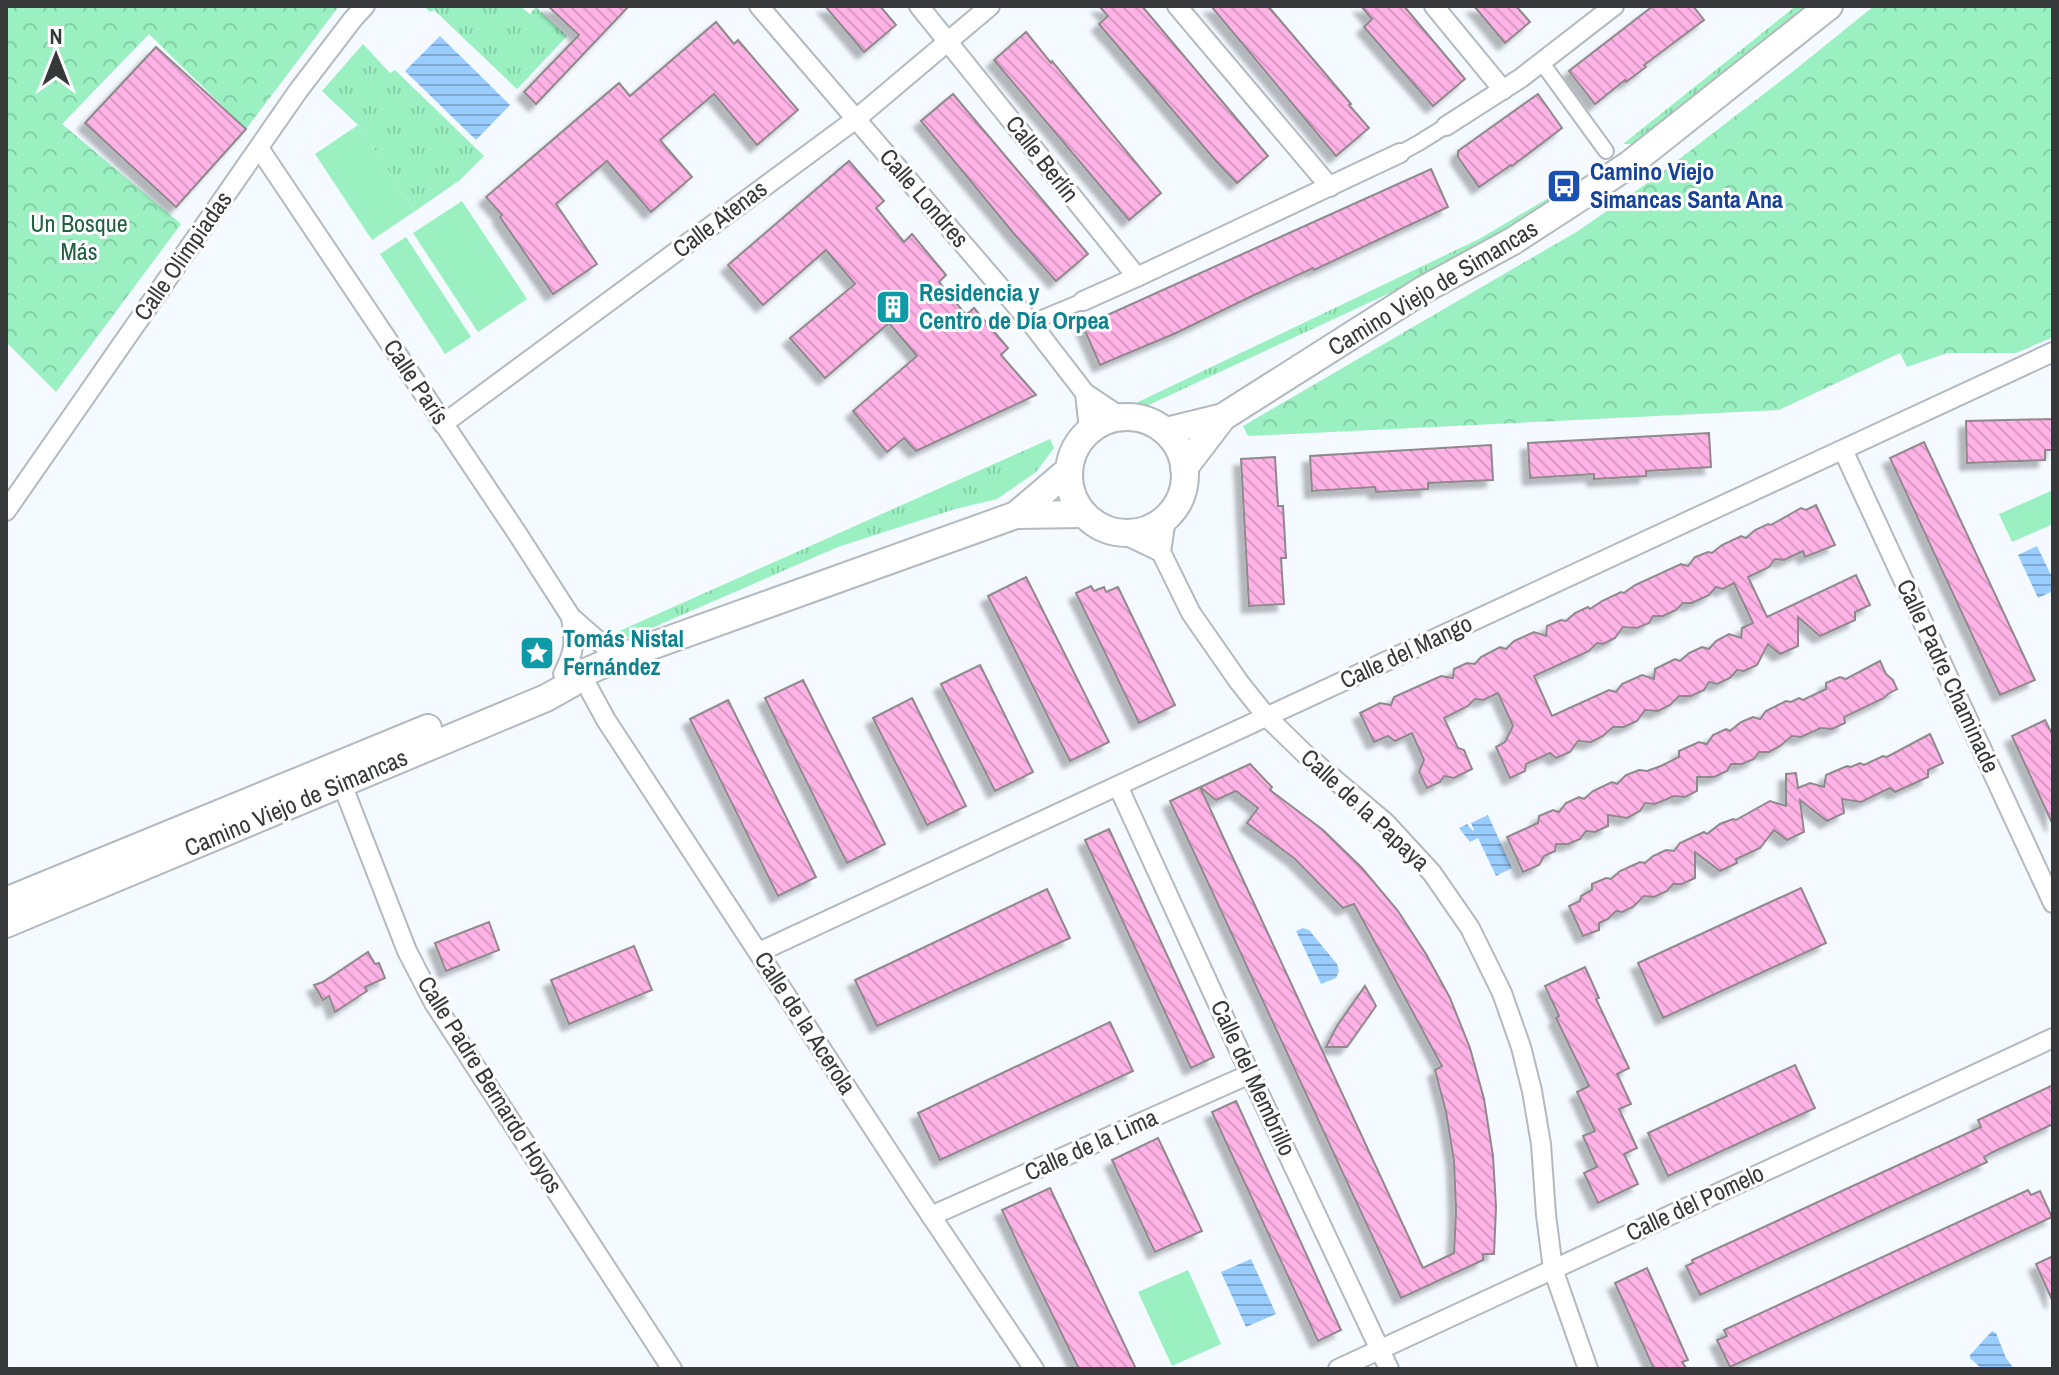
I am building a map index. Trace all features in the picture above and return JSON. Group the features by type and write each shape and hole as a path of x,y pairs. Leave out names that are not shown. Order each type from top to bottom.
{"main road":[{"name":"Camino Viejo de Simancas","path":"1166,431 1223,417 1423,290 1513,241 1630,164 1829,6"},
{"path":"1121,417 1138,417 1166,431 1174,440 1184,468 1185,483 1182,496 1166,519 1141,531 1121,533 1103,528 1083,514 1076,501 1069,470 1076,446 1089,430 1104,421 1121,417"},
{"name":"Camino Viejo de Simancas","path":"1184,468 1223,417"},
{"name":"Camino Viejo de Simancas","path":"1016,515 1069,470"},
{"name":"Camino Viejo de Simancas","path":"6,901 469,711 1016,515 1083,514"},
{"name":"Camino Viejo de Simancas","path":"6,924 546,698 571,684 572,674"},
{"path":"213,816 240,815 321,783 342,784 357,768 459,725 469,711"},
{"path":"6,912 46,896 84,869"}],"street":[{"name":"Calle Olimpiadas","path":"6,511 298,91 365,6"},
{"name":"Calle Londres","path":"759,6 1031,323 1085,393 1121,417"},
{"name":"Calle Berlín","path":"919,6 1137,277"},
{"name":"Calle Atenas","path":"443,424 856,119 990,6"},
{"path":"1177,6 1330,187"},
{"path":"1434,6 1503,90"},
{"path":"1042,318 1137,277 1409,148 1542,63 1614,6"},
{"path":"1542,63 1606,151"},
{"name":"Calle París","path":"259,148 571,617 618,658"},
{"name":"Calle del Mango","path":"759,952 2053,352"},
{"path":"1085,393 1089,430"},
{"name":"Calle Padre Chaminade","path":"1843,450 2053,903"},
{"path":"1121,533 1161,552 1166,519"},
{"name":"Calle de la Papaya","path":"1161,552 1191,613 1266,716 1307,756 1386,823 1432,873 1470,928 1502,993 1521,1047 1541,1144 1553,1269 1588,1369"},
{"path":"571,617 574,636 572,674"},
{"name":"Calle de la Acerola","path":"572,674 606,720 1034,1369"},
{"name":"Calle Padre Bernardo Hoyos","path":"342,784 407,951 434,1003 672,1369"},
{"name":"Calle del Membrillo","path":"1118,786 1389,1369"},
{"name":"Calle del Pomelo","path":"1338,1369 2053,1038"},
{"name":"Calle de la Lima","path":"931,1216 1250,1074"}],"green space":[{"name":"Un Bosque Más","path":"6,6 339,6 246,129 149,34 62,124 181,224 56,392 6,342"},
{"path":"424,6 520,6 530,14 536,7 567,36 517,89 434,10 430,12"},
{"path":"1796,6 1814,6 1639,144 1623,144"},
{"path":"1874,6 2053,6 2053,337 2016,353 1947,353 1907,367 1900,353 1779,410 1248,436 1243,426 1578,231 1656,177"},
{"path":"363,44 390,73 395,70 484,156 460,180 415,211 358,125 322,91"},
{"path":"358,125 415,211 372,240 315,154"},
{"path":"1550,197 1546,210 1420,279 1142,408 1136,403 1479,239"},
{"path":"462,201 527,299 478,332 413,233"},
{"path":"406,237 471,337 445,354 380,254"},
{"path":"1050,439 1054,448 1036,472 997,499 955,509 838,547 631,637 606,637"},
{"path":"2053,490 2053,524 2012,542 1999,514"},
{"path":"1188,1270 1221,1344 1172,1366 1138,1292"}],"water":[{"path":"440,36 510,105 476,140 405,71"},
{"path":"2037,546 2053,579 2053,591 2038,598 2018,555"},
{"path":"1488,815 1512,868 1496,876 1478,838 1470,842 1459,828 1467,824 1473,831 1471,823"},
{"path":"1303,928 1309,930 1337,964 1339,971 1336,978 1321,984 1296,931"},
{"path":"1251,1259 1276,1314 1246,1327 1221,1272"},
{"path":"1992,1331 1996,1333 2014,1369 1982,1369 1970,1358"}],"building":[{"path":"548,6 629,6 536,104 524,92 579,35"},
{"path":"825,6 880,6 896,25 864,52"},
{"path":"1099,6 1142,6 1268,156 1237,183 1099,24 1108,16"},
{"path":"1211,6 1268,6 1369,128 1336,156"},
{"path":"1361,6 1404,6 1465,79 1433,106 1364,27 1372,19"},
{"path":"1474,6 1516,6 1530,22 1505,43"},
{"path":"1653,6 1693,6 1704,20 1595,104 1569,71"},
{"path":"716,22 734,44 738,40 798,110 757,145 714,94 660,140 692,177 651,212 607,161 556,204 597,264 553,294 500,217 502,215 486,197 619,83 630,96"},
{"path":"1026,32 1161,193 1129,220 994,60"},
{"path":"156,47 246,129 176,207 85,123"},
{"path":"953,94 1088,254 1056,281 921,121"},
{"path":"1538,94 1562,128 1479,187 1458,157 1458,151"},
{"name":"Residencia y Centro de Día Orpea","path":"849,161 884,201 876,208 904,242 912,234 946,275 939,282 966,315 974,308 1008,348 1001,355 1036,395 916,451 904,438 887,452 853,411 917,356 889,323 825,378 790,338 855,284 826,250 763,305 728,265"},
{"path":"1431,169 1448,207 1100,365 1083,326"},
{"path":"2053,419 2053,450 2045,450 2045,460 1967,463 1966,421"},
{"path":"1709,433 1711,467 1646,471 1646,476 1594,479 1594,474 1530,478 1528,443"},
{"path":"1924,442 2035,680 2000,695 1890,458"},
{"path":"1491,445 1493,480 1428,483 1428,489 1376,492 1375,487 1312,491 1310,456"},
{"path":"1275,457 1278,506 1283,506 1286,558 1281,558 1284,604 1249,606 1241,459"},
{"path":"1816,505 1835,545 1805,557 1803,551 1784,560 1775,559 1769,567 1748,577 1767,617 1856,575 1870,605 1855,612 1855,620 1820,636 1798,617 1798,646 1780,654 1768,644 1757,665 1744,671 1737,670 1730,678 1717,684 1709,682 1704,690 1691,696 1679,696 1658,711 1645,710 1637,721 1624,727 1613,727 1591,742 1578,741 1570,752 1556,758 1550,753 1526,764 1525,771 1510,778 1496,747 1505,742 1513,726 1498,693 1483,700 1475,699 1444,718 1472,769 1454,778 1444,776 1440,782 1427,788 1419,772 1424,760 1412,733 1395,741 1388,736 1374,742 1360,713 1380,703 1391,705 1394,697 1441,676 1453,678 1454,669 1467,663 1475,664 1481,657 1500,647 1506,649 1514,641 1534,632 1546,636 1547,626 1566,621 1575,613 1588,607 1590,609 1681,564 1688,566 1695,557 1712,553 1741,536 1746,538 1755,530 1801,508 1806,510","holes":["1734,583 1753,623 1742,628 1741,638 1729,634 1709,649 1702,647 1680,661 1675,659 1655,669 1654,679 1642,675 1622,684 1616,692 1609,690 1552,716 1534,676 1589,651 1597,643 1603,644 1615,638 1623,627 1637,628 1649,623 1653,616 1663,616 1683,603 1692,603 1709,595 1716,587 1723,589"]},
{"path":"1026,577 1109,742 1070,761 988,596"},
{"path":"1091,586 1094,591 1104,587 1106,592 1118,587 1175,705 1139,723 1076,593"},
{"path":"1880,661 1897,689 1844,717 1845,723 1832,729 1821,728 1801,737 1792,736 1769,752 1759,752 1754,759 1731,764 1727,771 1714,777 1697,777 1697,791 1685,797 1674,796 1655,804 1645,803 1640,811 1627,818 1608,815 1608,826 1595,832 1586,831 1580,839 1568,844 1556,844 1555,851 1544,856 1539,865 1523,872 1507,837 1538,823 1539,816 1553,810 1559,812 1566,803 1579,797 1584,799 1612,782 1617,784 1626,775 1661,766 1679,757 1679,751 1699,742 1707,744 1713,735 1726,729 1730,731 1753,717 1760,719 1766,711 1786,701 1803,700 1826,689 1826,683 1840,677 1846,679"},
{"path":"980,665 1033,772 995,791 941,684"},
{"path":"803,680 885,844 847,863 765,698"},
{"path":"912,698 966,806 927,825 873,718"},
{"path":"728,700 816,877 778,896 690,719"},
{"path":"2045,720 2053,736 2053,825 2012,736"},
{"path":"1930,734 1943,763 1928,770 1928,777 1895,792 1890,788 1861,802 1842,799 1844,813 1827,821 1800,800 1804,832 1787,840 1774,830 1760,848 1736,859 1737,863 1720,871 1695,852 1695,878 1673,884 1654,897 1644,896 1633,907 1616,911 1599,923 1599,930 1583,936 1569,906 1592,890 1592,884 1611,879 1620,871 1640,862 1645,863 1666,850 1674,851 1680,843 1704,832 1707,834 1720,824 1736,820 1770,801 1786,806 1786,774 1796,773 1798,788 1810,783 1824,787 1826,775 1847,766 1864,765 1887,757"},
{"path":"1250,764 1272,787 1270,790 1323,830 1362,868 1398,911 1450,998 1470,1048 1484,1099 1493,1156 1496,1207 1494,1254 1483,1254 1483,1260 1401,1298 1170,801 1200,787","holes":["1200,787 1216,800 1236,791 1258,808 1247,823 1295,859 1343,908 1354,904 1442,1066 1435,1070 1454,1161 1454,1253 1423,1268"]},
{"path":"1109,829 1214,1057 1191,1068 1085,840"},
{"path":"1801,888 1826,943 1663,1018 1638,963"},
{"path":"1047,889 1070,938 877,1026 855,980"},
{"path":"489,922 499,950 446,971 435,943"},
{"path":"634,946 652,990 569,1024 551,980"},
{"path":"368,952 375,964 379,963 385,978 365,987 367,991 335,1012 329,996 323,1000 314,985"},
{"path":"1585,967 1599,998 1596,999 1629,1068 1617,1074 1631,1104 1619,1109 1637,1148 1624,1154 1638,1184 1598,1203 1584,1173 1597,1167 1583,1136 1595,1131 1577,1092 1589,1086 1556,1018 1559,1016 1545,986"},
{"path":"1365,986 1376,1006 1347,1047 1326,1047 1337,1026"},
{"path":"1110,1022 1133,1071 940,1160 918,1113"},
{"path":"1795,1065 1815,1108 1668,1176 1648,1133"},
{"path":"2053,1085 2053,1124 1984,1157 1987,1162 1700,1295 1686,1266 1693,1263 1692,1260 1981,1127 1978,1120"},
{"path":"1236,1101 1341,1330 1318,1341 1212,1112"},
{"path":"1158,1138 1202,1231 1155,1252 1112,1160"},
{"path":"1050,1188 1136,1369 1079,1369 1025,1259 1002,1210"},
{"path":"2028,1190 2031,1195 2040,1191 2052,1217 1730,1367 1717,1340 1727,1336 1724,1330"},
{"path":"2053,1256 2053,1302 2036,1264"},
{"path":"1647,1268 1688,1360 1682,1362 1687,1369 1654,1369 1615,1283"}],"place":[{"name":"Camino Viejo Simancas Santa Ana","path":"1564,186"},
{"name":"Residencia y Centro de Día Orpea","path":"893,307"},
{"name":"Tomás Nistal Fernández","path":"537,653"}]}
